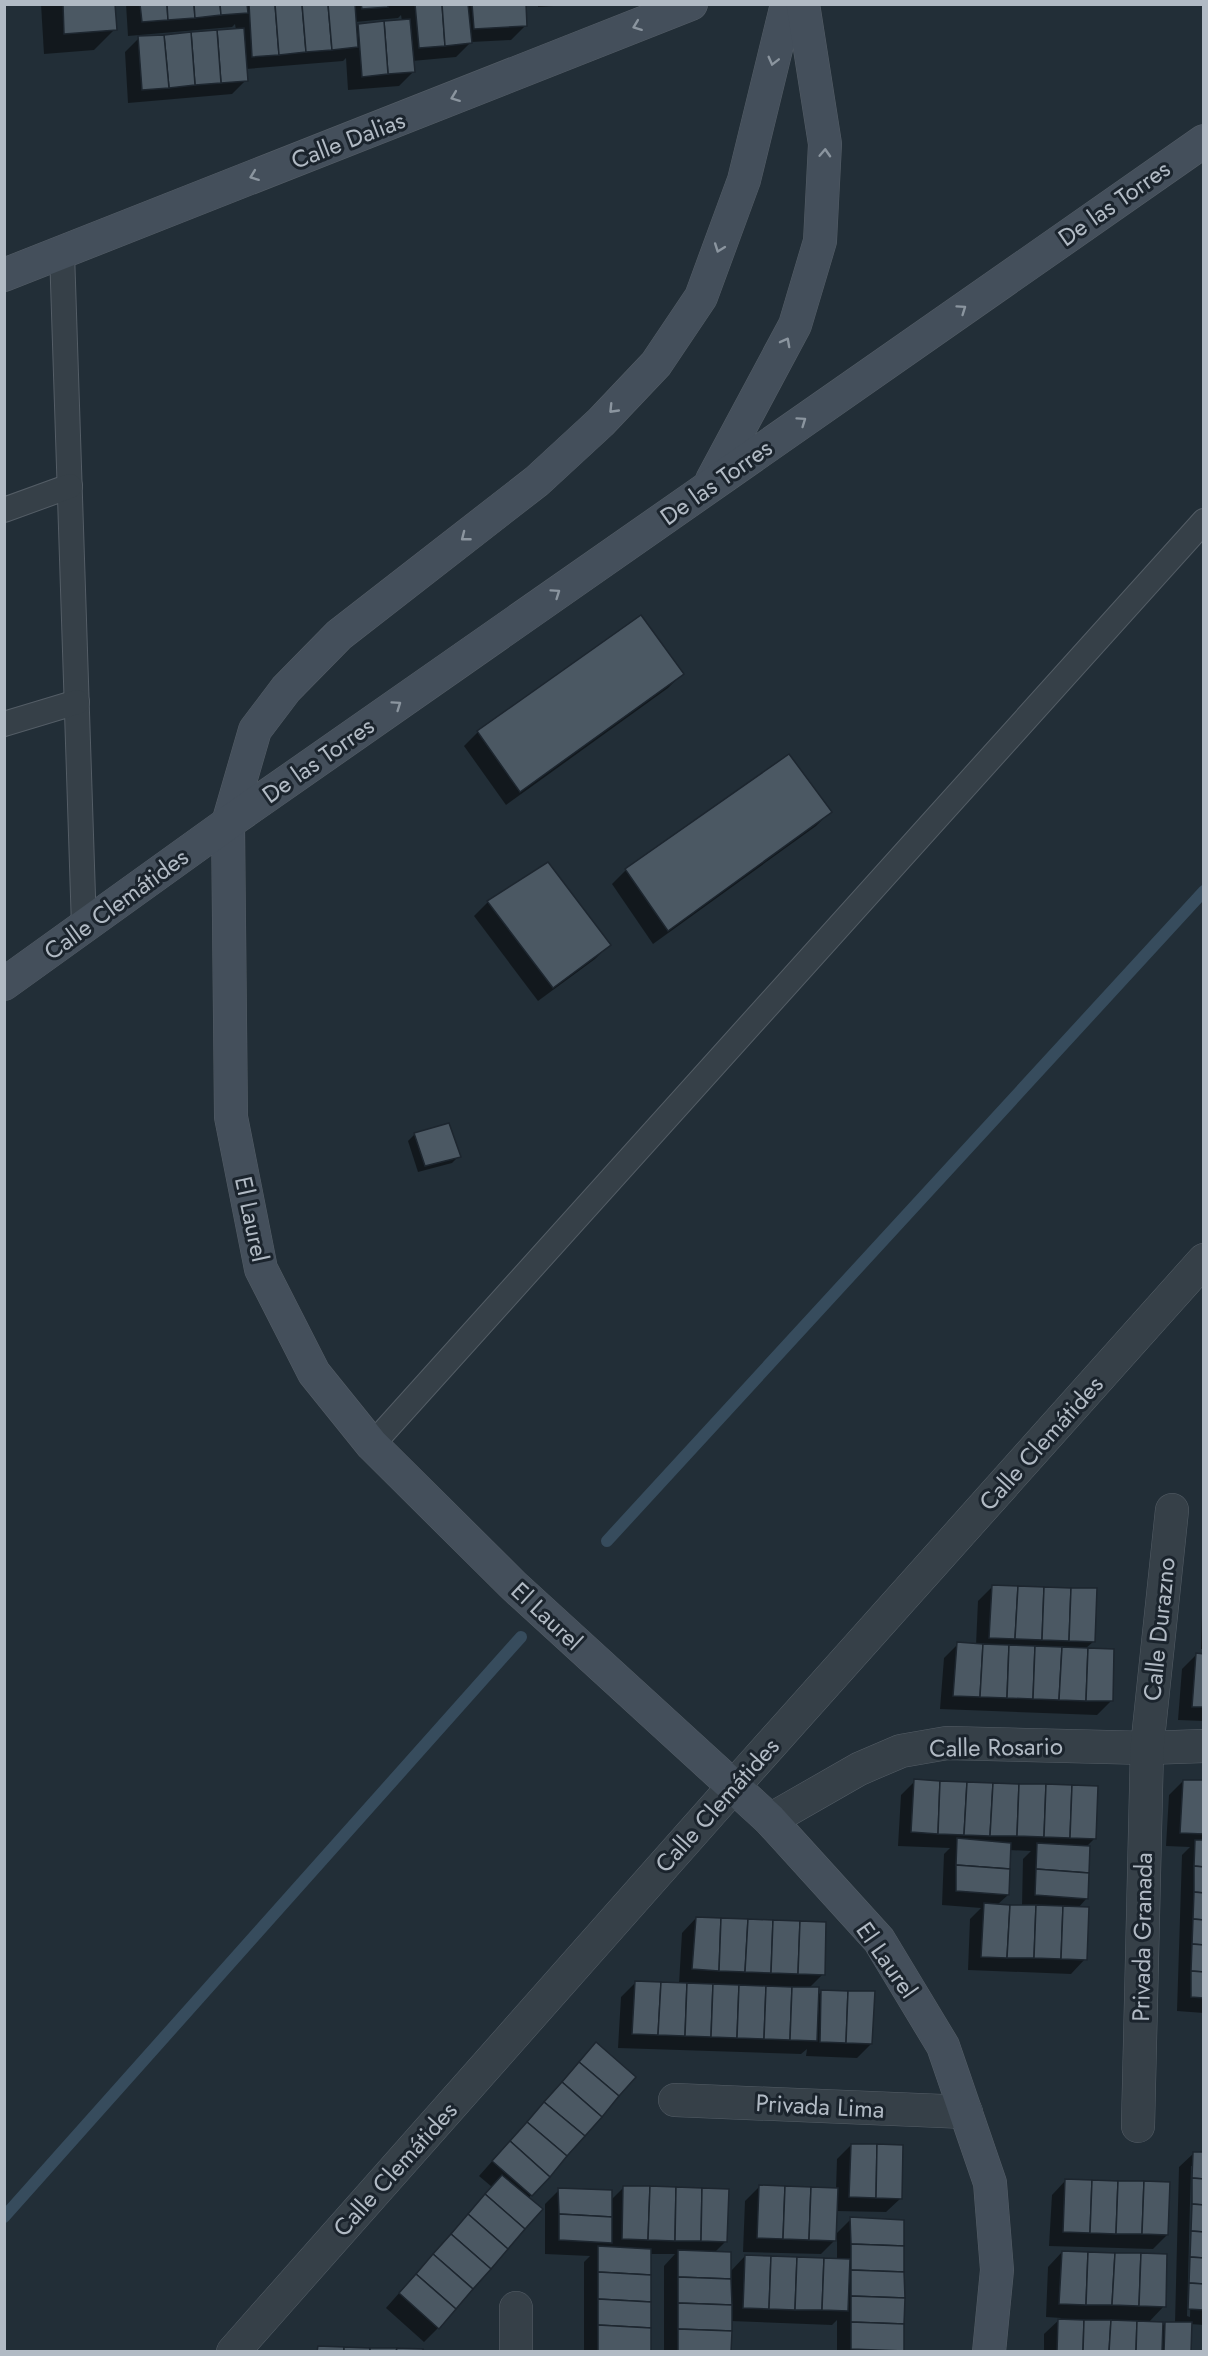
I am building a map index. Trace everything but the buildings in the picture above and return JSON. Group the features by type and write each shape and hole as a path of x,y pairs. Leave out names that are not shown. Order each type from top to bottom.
{"street":[{"name":"Calle Dalias","path":"4,275 691,4"},
{"name":"El Laurel","path":"787,4 744,180 701,297 656,364 601,422 537,481 339,635 286,689 255,730 228,823 231,1117 261,1269 315,1373 372,1445 514,1586 770,1820 879,1940 943,2046 990,2183 997,2270 989,2352"},
{"path":"709,487 795,325 820,241 825,144 803,4"},
{"name":"De las Torres","path":"228,823 1203,141"},
{"name":"Calle Clemátides","path":"4,984 228,823"},
{"name":"Calle Clemátides","path":"233,2352 733,1786 1203,1260"},
{"name":"Calle Durazno","path":"1147,1748 1172,1510"},
{"name":"Calle Rosario","path":"770,1820 859,1769 901,1751 947,1743 1147,1748 1203,1746"},
{"name":"Privada Granada","path":"1138,2126 1147,1748"},
{"name":"Privada Lima","path":"675,2100 966,2112"},
{"path":"516,2308 516,2352"}],"lane":[{"path":"62,252 84,927"},
{"path":"4,510 70,486"},
{"path":"372,1445 1203,521"},
{"path":"4,724 77,702"}],"waterway":[{"path":"607,1541 1204,891"},
{"path":"4,2217 521,1637"}]}
